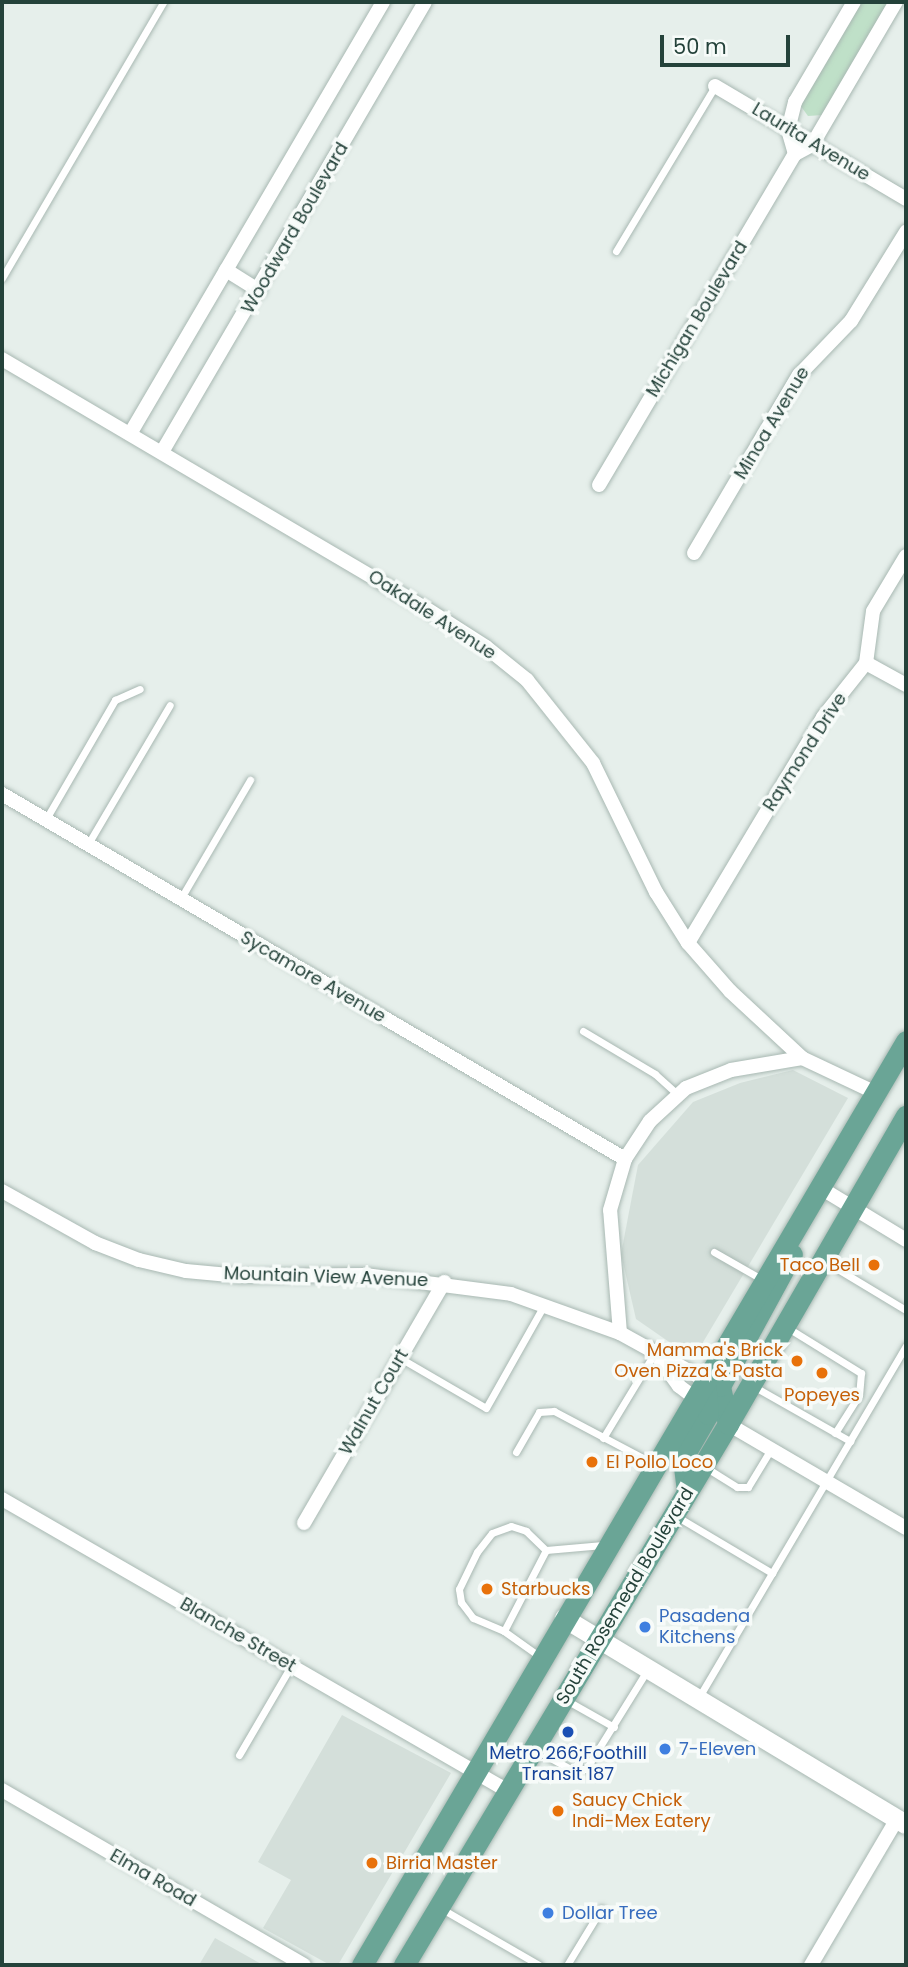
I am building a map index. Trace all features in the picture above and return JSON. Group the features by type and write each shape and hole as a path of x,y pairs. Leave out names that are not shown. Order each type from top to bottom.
{"main road":[{"path":"362,1965 906,1041"},
{"name":"South Rosemead Boulevard","path":"410,1963 439,1907 728,1424 906,1116"},
{"path":"728,1424 720,1386 791,1261 794,1228"},
{"path":"687,1492 683,1458 708,1414 701,1389"},
{"path":"564,1618 902,1822"}],"street":[{"path":"131,434 383,2"},
{"name":"Woodward Boulevard","path":"162,452 259,291 425,2"},
{"path":"854,2 795,102 788,130 795,154 812,145 896,2"},
{"name":"Laurita Avenue","path":"715,86 906,200"},
{"name":"Michigan Boulevard","path":"599,485 795,154"},
{"name":"Minoa Avenue","path":"694,553 799,375 851,321 906,232"},
{"path":"226,271 259,291"},
{"name":"Oakdale Avenue","path":"2,359 422,606 486,647 527,680 593,763 656,892 688,943 730,990 802,1058 876,1093"},
{"path":"906,555 873,611 866,663 906,685"},
{"name":"Raymond Drive","path":"688,943 823,717 866,663"},
{"name":"Sycamore Avenue","path":"2,794 625,1159"},
{"path":"620,1333 610,1210 625,1159 650,1121 677,1094 731,1070 802,1058"},
{"path":"819,1187 906,1240"},
{"name":"Mountain View Avenue","path":"2,1191 95,1243 186,1271 444,1282 544,1304 620,1333 655,1352 701,1389"},
{"name":"Walnut Court","path":"304,1523 444,1282"},
{"name":"Mountain View Avenue","path":"655,1352 679,1386 701,1389"},
{"path":"728,1424 906,1528"},
{"name":"Blanche Street","path":"2,1499 508,1791"},
{"name":"Elma Road","path":"2,1790 303,1965"},
{"path":"811,1965 902,1822"}],"lane":[{"path":"2,278 163,2"},
{"path":"616,251 715,86"},
{"path":"45,820 115,700 140,689"},
{"path":"88,845 170,705"},
{"path":"180,899 250,780"},
{"path":"583,1031 655,1074 677,1094"},
{"path":"714,1252 766,1276"},
{"path":"822,1260 906,1310"},
{"path":"400,1358 486,1408 544,1304"},
{"path":"785,1326 861,1373 859,1395 835,1433"},
{"path":"698,1698 906,1345"},
{"path":"603,1438 655,1352"},
{"path":"751,1384 850,1441"},
{"path":"516,1452 539,1412 554,1411 655,1465"},
{"path":"703,1465 737,1487 748,1487 771,1449"},
{"path":"673,1514 772,1573"},
{"path":"541,1658 504,1631 473,1618 461,1602 459,1589 477,1552 492,1533 511,1526 526,1531 546,1550 607,1545"},
{"path":"504,1631 546,1550"},
{"path":"239,1755 291,1666"},
{"path":"533,1748 579,1772 593,1761 649,1669"},
{"path":"563,1698 614,1727"},
{"path":"439,1907 540,1965"},
{"path":"567,1965 601,1909"}],"shaded area":[{"path":"793,1070 848,1098 696,1354 685,1353 636,1319 621,1254 638,1165 693,1102 740,1083"},
{"path":"342,1715 451,1773 338,1965 330,1965 263,1928 291,1880 258,1862"},
{"path":"215,1938 263,1965 199,1965"}],"green space":[{"path":"860,2 888,2 823,115 808,116 800,105"}],"place":[{"name":"Taco Bell","path":"874,1265"},
{"name":"Mamma's Brick Oven Pizza & Pasta","path":"797,1361"},
{"name":"Popeyes","path":"822,1373"},
{"name":"El Pollo Loco","path":"592,1462"},
{"name":"Starbucks","path":"487,1589"},
{"name":"Pasadena Kitchens","path":"645,1627"},
{"name":"Metro 266;Foothill Transit 187","path":"568,1732"},
{"name":"7-Eleven","path":"665,1749"},
{"name":"Saucy Chick Indi-Mex Eatery","path":"558,1811"},
{"name":"Birria Master","path":"372,1863"},
{"name":"Dollar Tree","path":"548,1913"}]}
